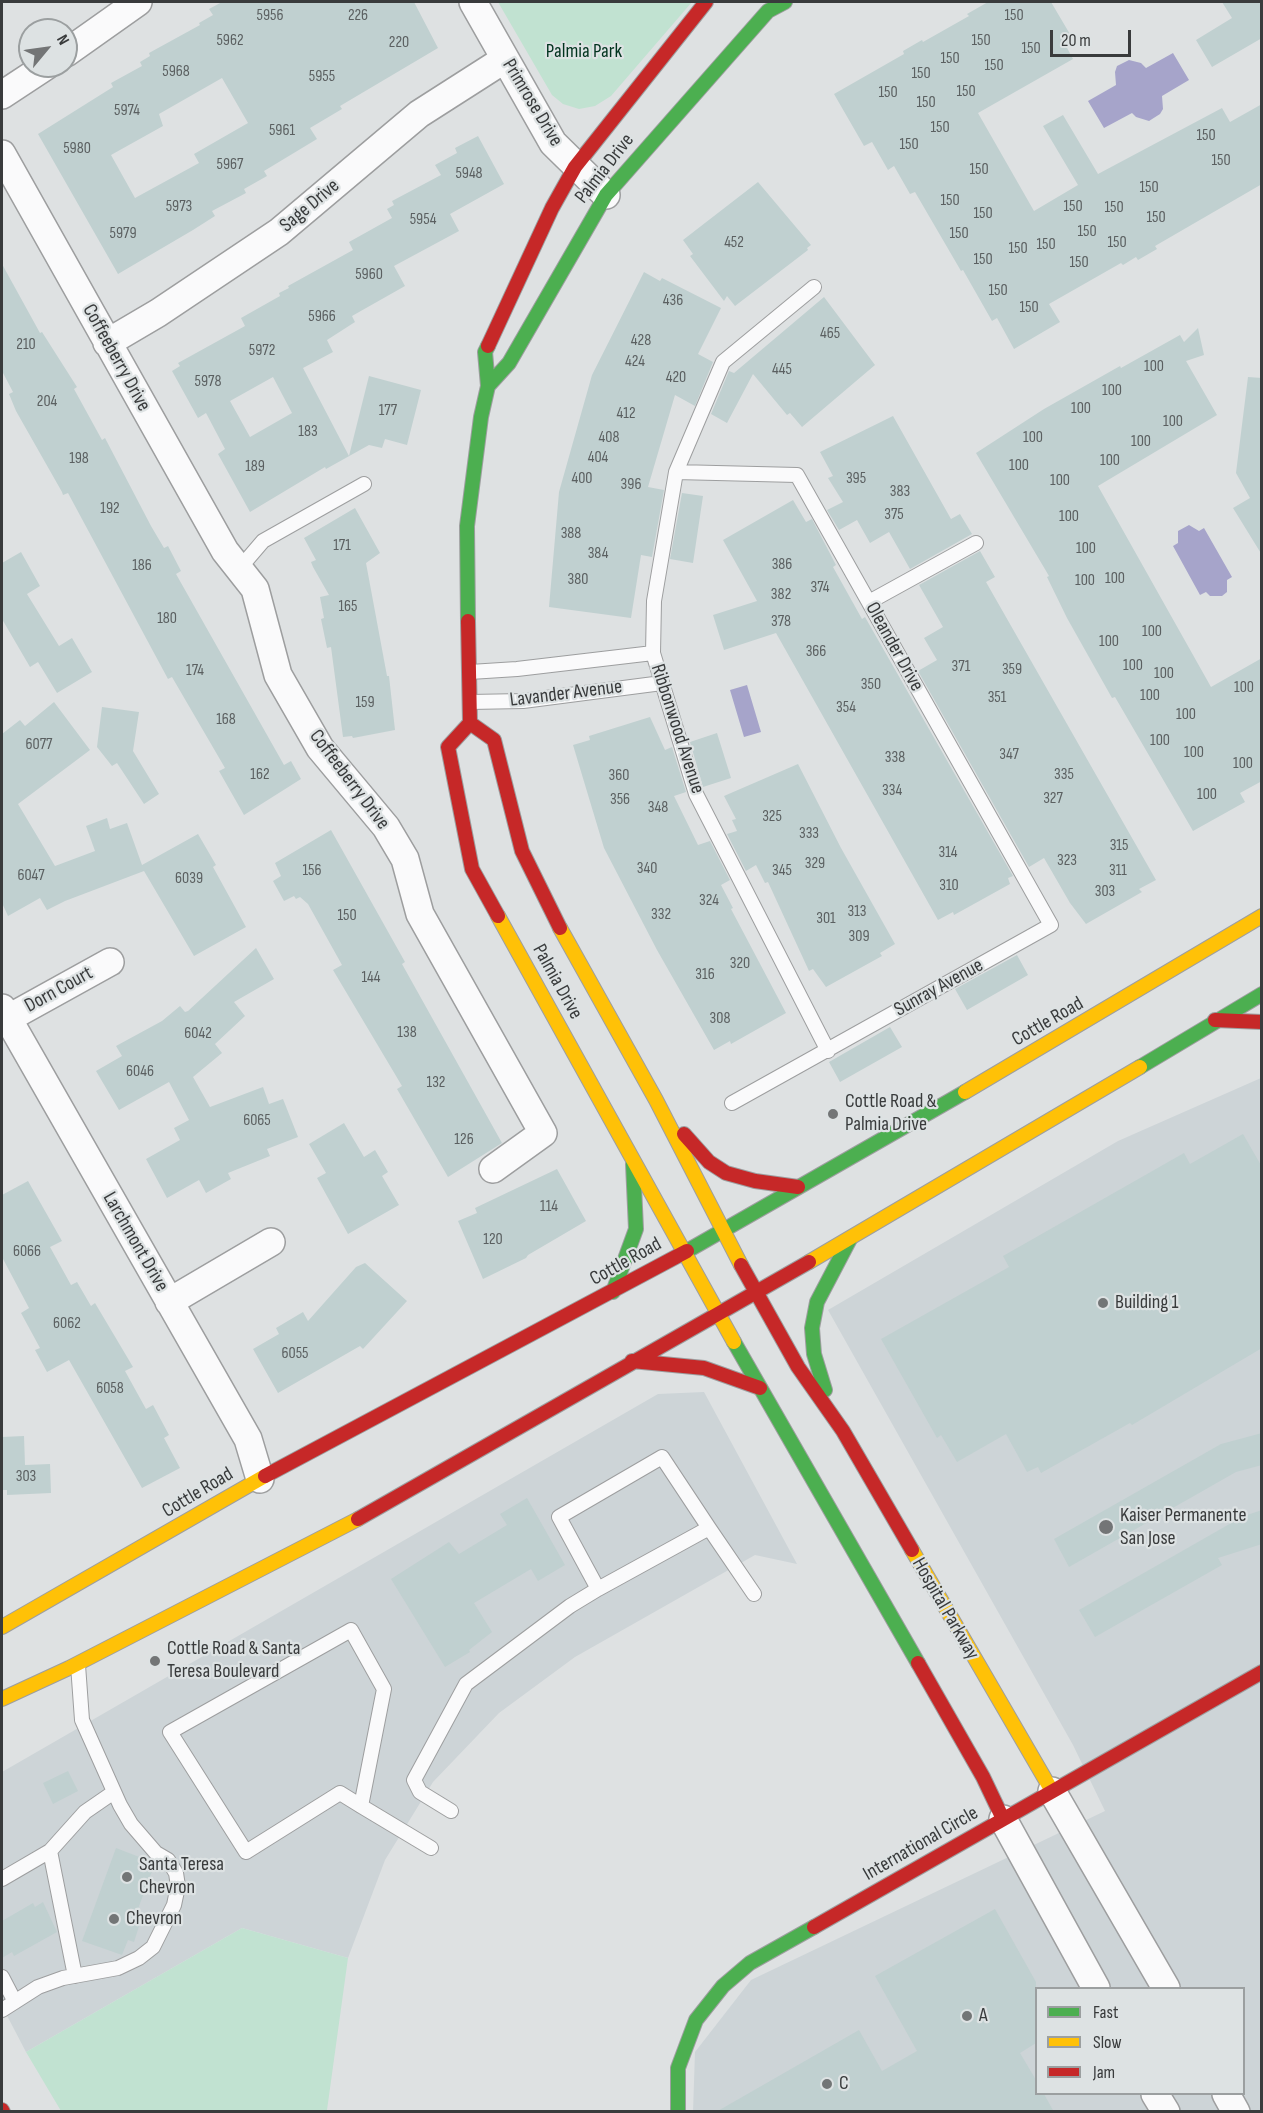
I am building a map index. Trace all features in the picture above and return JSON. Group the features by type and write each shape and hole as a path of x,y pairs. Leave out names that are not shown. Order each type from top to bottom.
{"main road":[{"name":"Palmia Drive","path":"685,1252 472,868 448,747 470,723 467,526 481,417 488,386 484,352 552,208 574,167 706,2"},
{"name":"Palmia Drive","path":"488,386 509,363 606,195 768,11 785,2"},
{"name":"Palmia Drive","path":"470,723 494,740 522,851 575,957 656,1100 721,1232"},
{"name":"Cottle Road","path":"2,1627 260,1479 721,1232 1069,1033 1262,916"},
{"path":"2,1699 74,1665 356,1520 851,1238 1262,994"},
{"path":"1215,1020 1262,1022"},
{"path":"656,1100 709,1162 726,1173 755,1181 798,1187"},
{"path":"612,1292 636,1229 632,1156"},
{"name":"Hospital Parkway","path":"721,1232 798,1367 843,1431 1052,1791"},
{"path":"843,1431 819,1377 812,1328 816,1302 851,1238"},
{"path":"685,1252 760,1388 983,1777 1003,1819"},
{"path":"632,1361 704,1368 760,1388"},
{"path":"18,1708 74,1665"},
{"name":"International Circle","path":"678,2112 678,2068 696,2020 723,1986 750,1964 1262,1672"}],"street":[{"path":"78,44 138,2"},
{"name":"Primrose Drive","path":"473,2 553,143 574,167 606,195"},
{"name":"Sage Drive","path":"107,343 158,313 279,232 419,114 505,59"},
{"path":"2,95 28,78"},
{"name":"Coffeeberry Drive","path":"2,154 225,551 255,589 278,675 320,748 386,827 405,859 420,914 543,1133 493,1169"},
{"name":"Dorn Court","path":"4,1013 110,962"},
{"name":"Larchmont Drive","path":"4,1013 248,1439 260,1479"},
{"path":"169,1302 271,1242"},
{"name":"Hospital Parkway","path":"1052,1791 1165,1987"},
{"path":"1003,1819 1095,1987"},
{"path":"1156,2095 1166,2112"},
{"path":"1227,2095 1236,2112"}],"lane":[{"name":"Ribbonwood Avenue","path":"814,287 723,362 676,472 654,601 653,653 696,794 828,1051"},
{"name":"Oleander Drive","path":"676,472 797,475 1051,925"},
{"path":"239,569 262,542 364,484"},
{"path":"869,602 976,543"},
{"name":"Lavander Avenue","path":"470,672 517,669 653,653"},
{"name":"Lavander Avenue","path":"470,702 523,702 662,682"},
{"name":"Sunray Avenue","path":"732,1103 1051,925"},
{"path":"598,1589 559,1516 662,1457 754,1594"},
{"path":"451,1811 420,1792 414,1780 466,1684 570,1606 709,1528"},
{"path":"361,1806 384,1689 351,1630 170,1732 246,1852 340,1793 361,1806 430,1848"},
{"path":"2,2010 38,1987 75,1976 118,1968 139,1958 153,1947 174,1905 178,1886 176,1873 168,1860 156,1853 131,1824 114,1792 82,1720 74,1665"},
{"path":"2,1879 51,1851 85,1812 114,1792"},
{"path":"51,1851 75,1976"},
{"path":"2,1977 15,2002"}],"shaded area":[{"name":"Kaiser Permanente San Jose","path":"1261,1078 1261,2111 693,2112 695,2052 751,1980 1105,1811 1073,1745 828,1310 1118,1141"},
{"path":"704,1392 797,1564 755,1555 575,1657 499,1713 433,1782 385,1860 348,1958 242,1928 26,2052 2,2006 2,1772 658,1394"}],"green space":[{"name":"Palmia Park","path":"498,2 692,2 611,96 595,106 579,109 563,104 552,95"},
{"path":"242,1928 348,1958 327,2110 61,2111 26,2052"}],"water":[{"path":"1173,53 1189,80 1162,96 1163,109 1160,114 1149,121 1136,117 1132,113 1104,128 1088,101 1116,85 1117,66 1129,60 1141,63 1146,68"},
{"path":"1189,525 1199,531 1204,528 1232,577 1227,580 1227,592 1222,596 1210,596 1206,592 1200,595 1173,546 1178,543 1178,531"},
{"path":"747,685 761,732 744,737 730,690"}],"building":[{"path":"222,2 414,2 438,48 340,106 342,109 310,128 317,139 264,171 267,176 244,189 246,193 212,211 215,216 118,274 38,134 113,87 111,83 142,66 140,62 150,56 149,53 200,25 199,23 213,15 209,9","holes":["222,78 248,123 194,154 199,163 135,198 111,155 163,126 159,114"]},
{"path":"988,2 1051,2 1074,41 1066,46 1073,59 978,113 1034,211 1078,185 1043,126 1063,115 1098,174 1222,108 1230,122 1262,104 1262,184 1155,246 1157,249 1138,260 1136,257 1123,265 1121,263 1049,304 1060,322 1014,349 997,318 992,321 915,192 910,194 894,166 888,170 872,142 864,146 834,94 904,54 903,51 922,40 923,42 969,16 967,14"},
{"path":"1222,2 1262,2 1262,38 1212,67 1196,40 1232,18"},
{"path":"478,136 504,184 450,214 459,231 394,266 405,286 352,316 355,322 327,340 333,352 303,368 349,456 369,376 421,390 407,445 385,439 382,448 369,445 326,469 325,467 250,512 218,454 225,449 206,413 198,418 172,371 180,366 178,363 245,326 241,318 280,296 279,293 289,288 288,286 353,250 349,242 392,218 387,209 394,205 392,201 441,175 435,165 457,153 455,148","holes":["273,377 292,413 250,437 230,401"]},
{"path":"758,182 811,245 807,248 808,250 735,306 727,296 724,301 690,256 693,254 683,240"},
{"path":"2,264 40,333 42,332 77,387 74,389 102,440 105,438 151,526 164,548 168,546 181,571 176,574 284,765 291,761 301,779 244,815 219,771 225,768 172,677 168,679 68,493 63,495 16,411 9,394 13,392 2,371"},
{"path":"644,272 660,281 662,278 721,308 698,354 713,362 695,406 675,395 648,487 664,490 652,557 641,555 631,618 549,607 559,492 592,375"},
{"path":"824,297 875,365 802,427 790,413 787,415 753,374 727,423 711,414 729,371 734,373"},
{"path":"1198,328 1204,355 1186,361 1217,415 1098,486 1211,687 1262,658 1262,781 1240,793 1245,802 1193,831 1115,697 1112,698 1067,618 1047,577 1049,576 976,453 1044,409 1120,366 1121,368 1180,335 1184,342"},
{"path":"1248,377 1262,378 1262,555 1233,508 1250,498 1236,473"},
{"path":"893,416 951,519 960,514 972,534 910,569 889,532 870,543 857,520 839,530 827,510 843,502 828,478 833,476 820,452"},
{"path":"682,493 703,496 693,563 670,559"},
{"path":"793,500 806,522 812,519 836,565 833,567 862,619 865,617 1013,876 1008,878 1010,884 954,915 953,912 938,920 776,633 724,650 713,615 757,601 723,540"},
{"path":"355,508 380,553 366,563 387,676 389,676 395,730 353,738 352,736 343,737 331,647 327,648 321,619 324,618 320,597 329,595 313,567 311,562 316,560 304,538"},
{"path":"980,551 995,577 986,582 1156,880 1139,889 1142,892 1086,924 1070,903 1044,858 1029,867 918,671 937,660 924,638 943,627 919,585"},
{"path":"21,552 40,586 27,594 59,646 72,638 92,672 57,693 38,662 30,667 2,619 2,563"},
{"path":"54,702 90,750 18,804 55,866 95,851 86,826 107,818 110,829 127,823 142,865 198,834 216,865 213,867 246,927 194,956 144,871 47,910 40,898 8,916 2,903 2,734 20,720 25,726"},
{"path":"102,707 139,712 133,751 159,794 144,804 117,763 112,766 97,747"},
{"path":"650,717 665,750 672,747 686,792 674,796 698,845 710,841 730,880 721,885 733,908 731,909 786,1013 731,1044 730,1041 714,1050 657,950 604,848 573,745 590,740 589,736"},
{"path":"717,733 731,778 703,787 690,742"},
{"path":"798,764 841,848 895,944 880,953 882,956 826,987 813,969 809,971 768,882 765,883 756,865 746,871 727,834 737,831 732,820 736,819 724,796"},
{"path":"331,830 405,962 402,964 502,1143 448,1177 397,1089 402,1086 333,970 342,965 308,904 300,897 296,899 294,896 284,901 273,881 281,876 275,863"},
{"path":"256,948 274,979 234,1002 245,1016 215,1044 222,1053 193,1077 210,1107 263,1087 269,1104 283,1099 298,1137 267,1149 270,1156 228,1173 231,1179 206,1193 199,1180 167,1198 146,1159 180,1140 174,1128 189,1120 169,1082 119,1110 96,1071 122,1056 116,1046 162,1021 180,1006 185,1012 188,1011"},
{"path":"1017,955 1028,975 967,1010 955,989"},
{"path":"890,1027 902,1047 840,1082 829,1062"},
{"path":"344,1123 364,1157 375,1150 388,1172 382,1176 399,1205 348,1234 317,1178 326,1173 309,1144"},
{"name":"Building 1","path":"1243,1134 1262,1167 1262,1348 1132,1425 1130,1423 1041,1473 1038,1467 1027,1472 1006,1434 957,1462 941,1435 937,1438 881,1339 1009,1267 1003,1256 1184,1153 1190,1164"},
{"path":"557,1169 586,1221 526,1258 483,1279 458,1221 477,1213 475,1208"},
{"path":"28,1181 62,1241 50,1247 71,1285 77,1282 91,1306 95,1303 133,1367 125,1371 146,1409 153,1405 169,1435 164,1438 180,1468 142,1488 69,1360 47,1372 35,1350 40,1348 21,1313 29,1308 2,1257 2,1195"},
{"path":"365,1263 407,1301 363,1349 360,1346 278,1393 253,1349 279,1334 276,1328 303,1312 308,1321 356,1267"},
{"path":"1262,1433 1262,1465 1236,1472 1069,1567 1054,1539 1221,1444"},
{"path":"24,1436 25,1465 50,1464 51,1493 7,1495 7,1490 2,1490 2,1437"},
{"path":"527,1498 565,1565 538,1581 531,1569 474,1603 492,1632 469,1650 470,1652 445,1667 391,1579 449,1542 459,1554 507,1525 500,1514"},
{"path":"1262,1510 1262,1544 1218,1558 1222,1565 1095,1637 1079,1610 1233,1522 1232,1520"},
{"path":"68,1771 78,1791 53,1804 43,1783"},
{"path":"116,1848 155,1863 135,1917 141,1920 134,1942 128,1940 122,1955 82,1941"},
{"path":"43,1902 57,1932 14,1956 12,1952 2,1958 2,1921 33,1903 35,1907"},
{"path":"995,1909 1036,1982 1035,2044 1020,2053 1035,2078 1035,2095 1045,2095 1054,2112 716,2112 859,2030 882,2071 917,2051 875,1976"}],"traffic: fast":[{"path":"488,386 509,363 606,195 768,11 785,2"},
{"path":"468,621 467,526 481,417 488,386 485,352 488,346"},
{"path":"1140,1067 1262,994"},
{"path":"687,1251 965,1092"},
{"path":"613,1292 636,1229 633,1164"},
{"path":"825,1390 814,1354 812,1328 817,1302 850,1239"},
{"path":"734,1342 918,1663"},
{"path":"678,2112 678,2068 696,2020 723,1986 750,1963 814,1927"}],"traffic: slow":[{"path":"498,916 734,1342"},
{"path":"965,1092 1262,916"},
{"path":"560,928 656,1100 741,1265"},
{"path":"809,1262 1140,1067"},
{"path":"2,1627 265,1476"},
{"path":"2,1699 69,1668 358,1519"},
{"path":"912,1550 1052,1791"}],"traffic: jam":[{"path":"488,346 552,208 575,167 706,2"},
{"path":"468,621 470,723 448,747 472,869 498,916"},
{"path":"470,723 494,740 522,851 560,928"},
{"path":"1215,1020 1262,1022"},
{"path":"684,1134 709,1162 726,1173 755,1181 798,1187"},
{"path":"265,1476 687,1251"},
{"path":"358,1519 809,1262"},
{"path":"741,1265 798,1367 843,1431 912,1550"},
{"path":"632,1361 704,1368 760,1388"},
{"path":"918,1663 983,1777 1003,1819"},
{"path":"814,1927 1262,1672"}],"place":[{"name":"Cottle Road & Palmia Drive","path":"833,1114"},
{"name":"Building 1","path":"1103,1303"},
{"name":"Kaiser Permanente San Jose","path":"1106,1527"},
{"name":"Cottle Road & Santa Teresa Boulevard","path":"155,1661"},
{"name":"Santa Teresa Chevron","path":"127,1877"},
{"name":"Chevron","path":"114,1919"},
{"name":"A","path":"967,2016"},
{"name":"C","path":"827,2084"}]}
